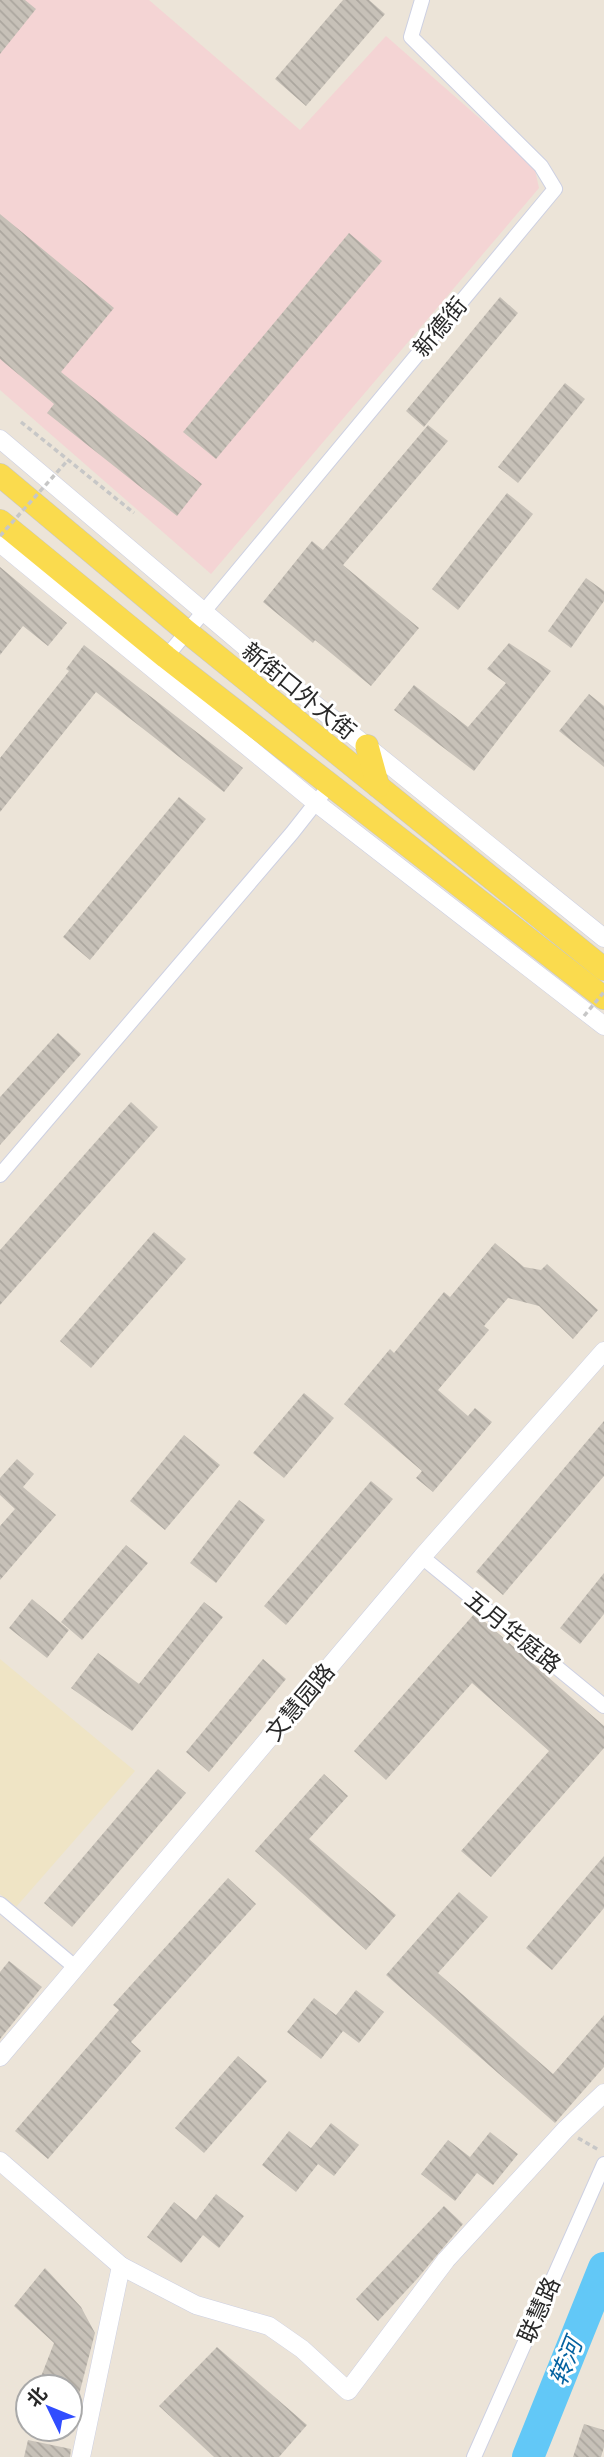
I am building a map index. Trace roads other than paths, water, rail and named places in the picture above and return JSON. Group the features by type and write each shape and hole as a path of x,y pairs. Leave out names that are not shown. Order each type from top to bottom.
{"main road":[{"name":"新街口外大街","path":"0,475 186,631 604,969"},
{"path":"0,521 166,657 322,794 604,998"},
{"path":"367,746 377,786"}],"street":[{"name":"新德街","path":"166,657 555,189 541,166 411,37 422,0"},
{"name":"新街口外大街","path":"0,439 202,612 604,938"},
{"path":"0,543 322,794 604,1026"},
{"path":"0,1175 292,833 322,794"},
{"name":"文慧园路","path":"0,2057 422,1557 604,1351"},
{"name":"五月华庭路","path":"422,1557 604,1706"},
{"path":"0,1904 75,1967"},
{"path":"0,2161 121,2266 197,2305 269,2326 302,2349 348,2391 446,2259 565,2130 604,2094"},
{"name":"联慧路","path":"474,2457 604,2164"},
{"path":"81,2457 121,2266"}],"waterway":[{"name":"转河","path":"528,2457 604,2268"}]}
